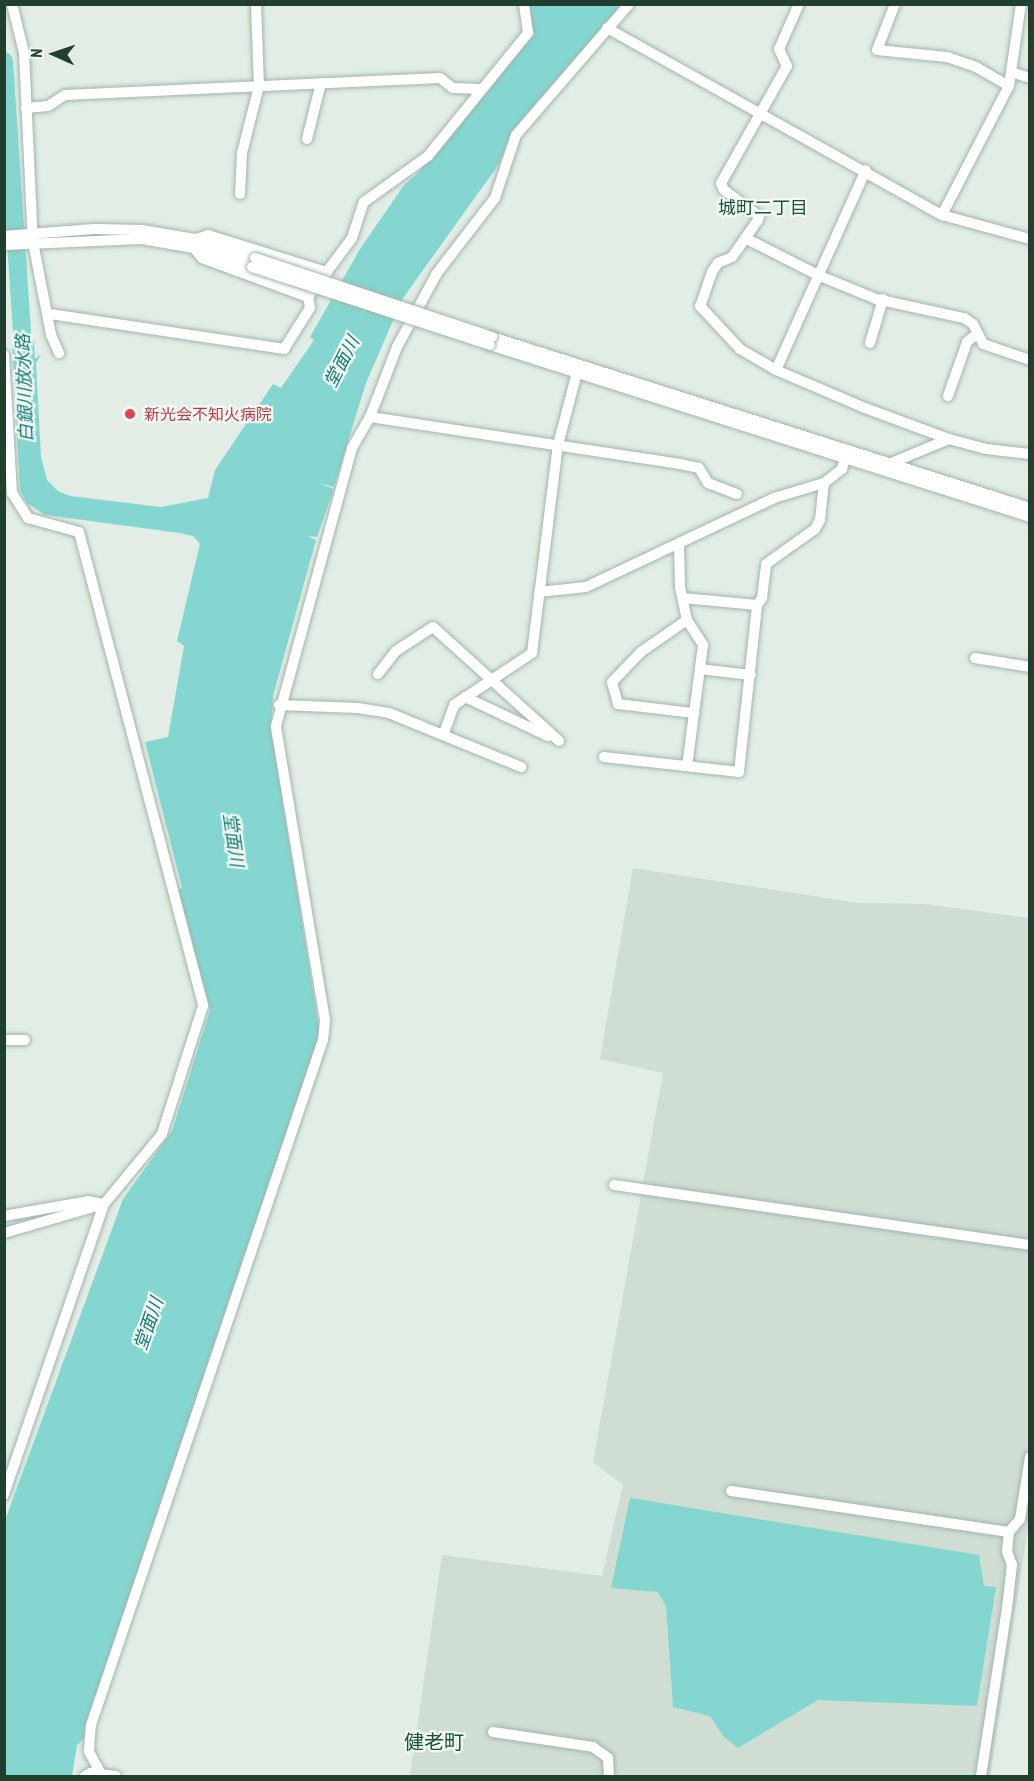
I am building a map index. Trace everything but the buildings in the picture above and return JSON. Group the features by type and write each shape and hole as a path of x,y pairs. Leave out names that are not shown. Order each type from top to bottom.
{"street":[{"path":"12,4 24,53 33,238 50,314 51,335 60,353"},
{"path":"240,194 242,153 259,86 256,4"},
{"path":"50,314 284,349 310,308 308,297 352,238 364,202 428,156 528,33 524,4"},
{"path":"101,1774 90,1754 89,1730 323,1040 325,1020 276,731 279,705 352,448 370,417 398,347 437,273 495,198 516,135 629,4"},
{"path":"799,4 779,49 787,66 721,183 724,190 759,216 732,257 718,263 712,272 700,306 741,349 776,370 949,439 986,449 1029,454"},
{"path":"895,4 877,50 947,57 976,68 1009,86"},
{"path":"942,215 1014,73 1021,4"},
{"path":"607,28 760,114 866,170 942,215 1029,239"},
{"path":"1014,73 1029,78"},
{"path":"26,108 48,106 65,95 440,78 453,88 482,89"},
{"path":"308,139 321,83"},
{"path":"776,370 866,170"},
{"path":"4,245 33,238 117,229 195,243 1029,517"},
{"path":"195,243 208,235 327,272"},
{"path":"4,236 33,238"},
{"path":"745,238 820,276 882,299 964,318 978,333 983,344 1029,360"},
{"path":"195,243 202,258 308,297"},
{"path":"870,343 882,299"},
{"path":"948,396 967,342 978,333"},
{"path":"4,355 8,495 28,518 80,532 203,1006 162,1134 104,1204 4,1495"},
{"path":"444,733 454,705 491,678 532,653 558,445 578,370"},
{"path":"370,417 699,468 708,483 737,494"},
{"path":"883,468 949,439"},
{"path":"539,592 586,587 774,498 824,483 842,469 846,456"},
{"path":"883,468 1029,508"},
{"path":"604,757 739,772 757,605 762,598 766,564 815,529 820,519 824,483"},
{"path":"679,543 687,620 703,645 687,766"},
{"path":"683,598 757,605"},
{"path":"687,620 641,652 612,682 618,704 694,713"},
{"path":"378,674 396,651 433,627 560,741 465,698"},
{"path":"975,658 1029,667"},
{"path":"700,669 751,675"},
{"path":"279,705 368,710 444,733 521,767"},
{"path":"4,1040 26,1040"},
{"path":"614,1185 1029,1245"},
{"path":"4,1216 88,1201 104,1204"},
{"path":"4,1233 104,1204"},
{"path":"981,1776 1012,1565 1007,1551 1009,1532 1020,1519 1029,1456"},
{"path":"731,1491 1009,1532"},
{"path":"493,1732 593,1747 608,1758 609,1776"},
{"path":"85,1776 101,1774 116,1776"}],"shaded area":[{"path":"633,868 859,903 924,904 1029,918 1029,1521 990,1776 410,1776 442,1555 602,1576 623,1485 593,1462 663,1073 600,1059"}],"water":[{"name":"堂面川","path":"526,5 624,5 511,135 499,164 403,298 366,383 334,487 319,483 334,489 317,537 308,536 316,540 273,696 271,729 320,1034 84,1739 77,1745 72,1776 5,1776 4,1523 123,1199 172,1131 210,1010 174,891 182,888 145,742 168,737 184,646 177,641 200,544 193,536 180,533 45,515 27,503 20,490 12,344 18,344 18,338 30,338 34,342 35,359 41,354 36,363 41,457 47,480 58,491 70,496 161,507 208,498 215,470 273,384 281,388 314,340 310,337 360,249 404,185 418,173 534,33"},
{"path":"630,1498 979,1555 984,1586 996,1587 977,1706 818,1700 738,1748 724,1737 710,1716 673,1707 666,1606 658,1592 611,1588"}],"waterway":[{"name":"白銀川放水路","path":"4,61 24,361"}],"place":[{"name":"新光会不知火病院","path":"130,414"}],"district":[{"name":"城町二丁目","path":"763,208"},
{"name":"健老町","path":"434,1742"}]}
